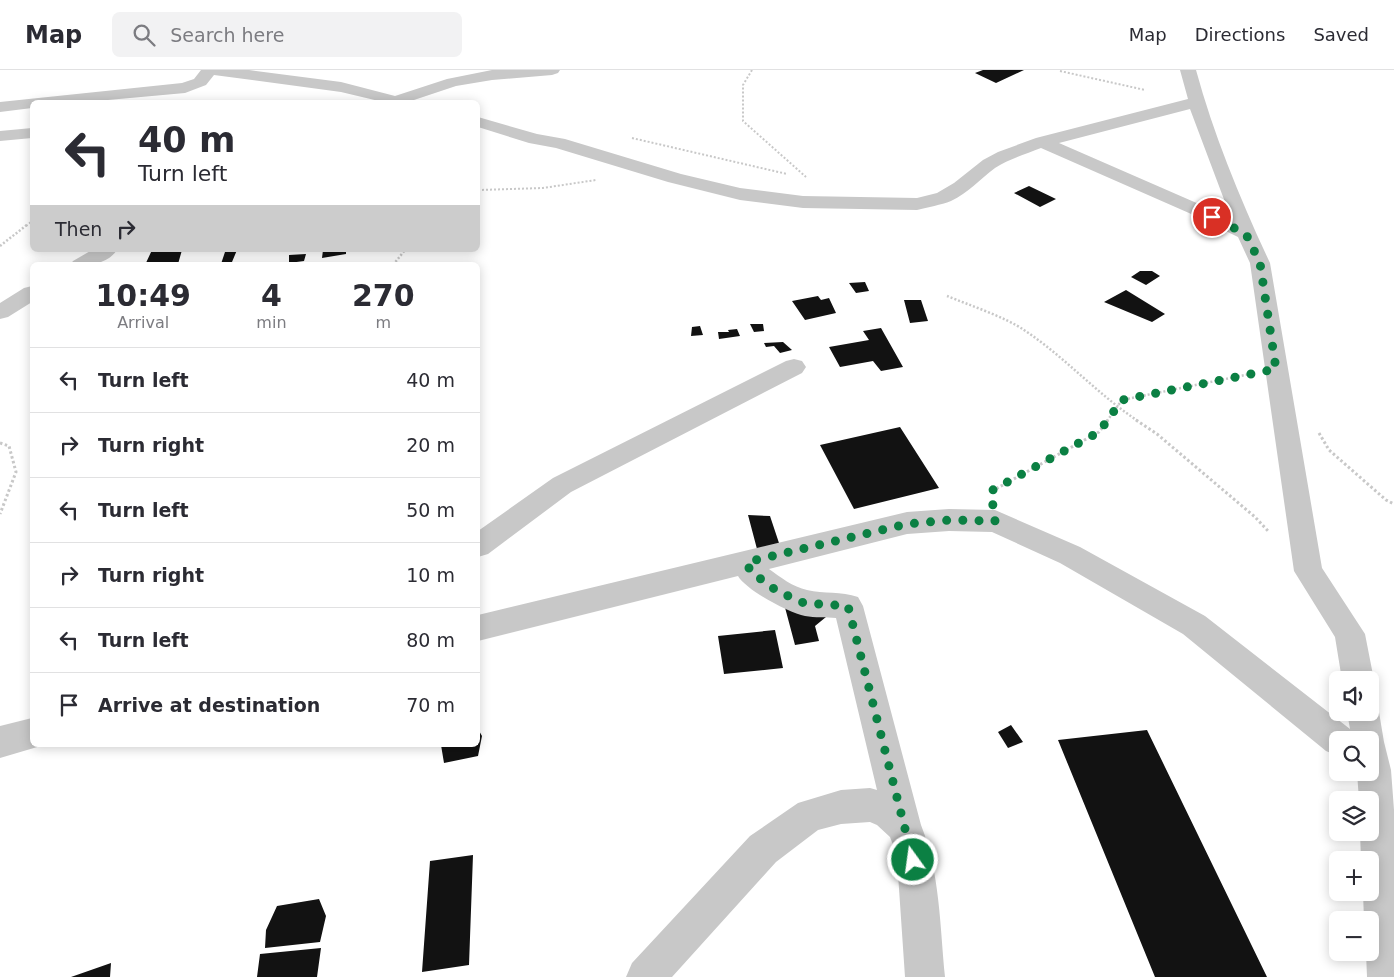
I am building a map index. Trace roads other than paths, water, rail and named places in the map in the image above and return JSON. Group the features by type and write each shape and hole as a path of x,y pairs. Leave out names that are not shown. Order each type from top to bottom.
{"street":[{"path":"62,100 185,88 200,82 209,70"},
{"path":"214,70 341,87 389,100"},
{"path":"402,100 453,82 492,75 552,70"},
{"path":"1188,70 1195,96 1246,234 1260,263 1308,572 1350,634 1356,671"},
{"path":"480,123 676,178 740,194 835,204 917,204 944,197 989,164 1004,156 1042,142 1195,96"},
{"path":"0,107 30,103"},
{"path":"0,136 30,133"},
{"path":"1042,142 1196,209 1246,234"},
{"path":"85,262 103,252"},
{"path":"0,312 30,293"},
{"path":"480,545 562,485 794,367"},
{"path":"480,628 907,524 950,520 995,521 1070,555 1194,625 1329,733"},
{"path":"747,562 750,571 777,591 804,603 848,606 903,824 911,845 916,874 925,977"},
{"path":"0,742 30,734"},
{"path":"1376,781 1387,977"},
{"path":"646,977 711,904 763,850 810,815 841,807 870,805 889,812 903,824"}]}
